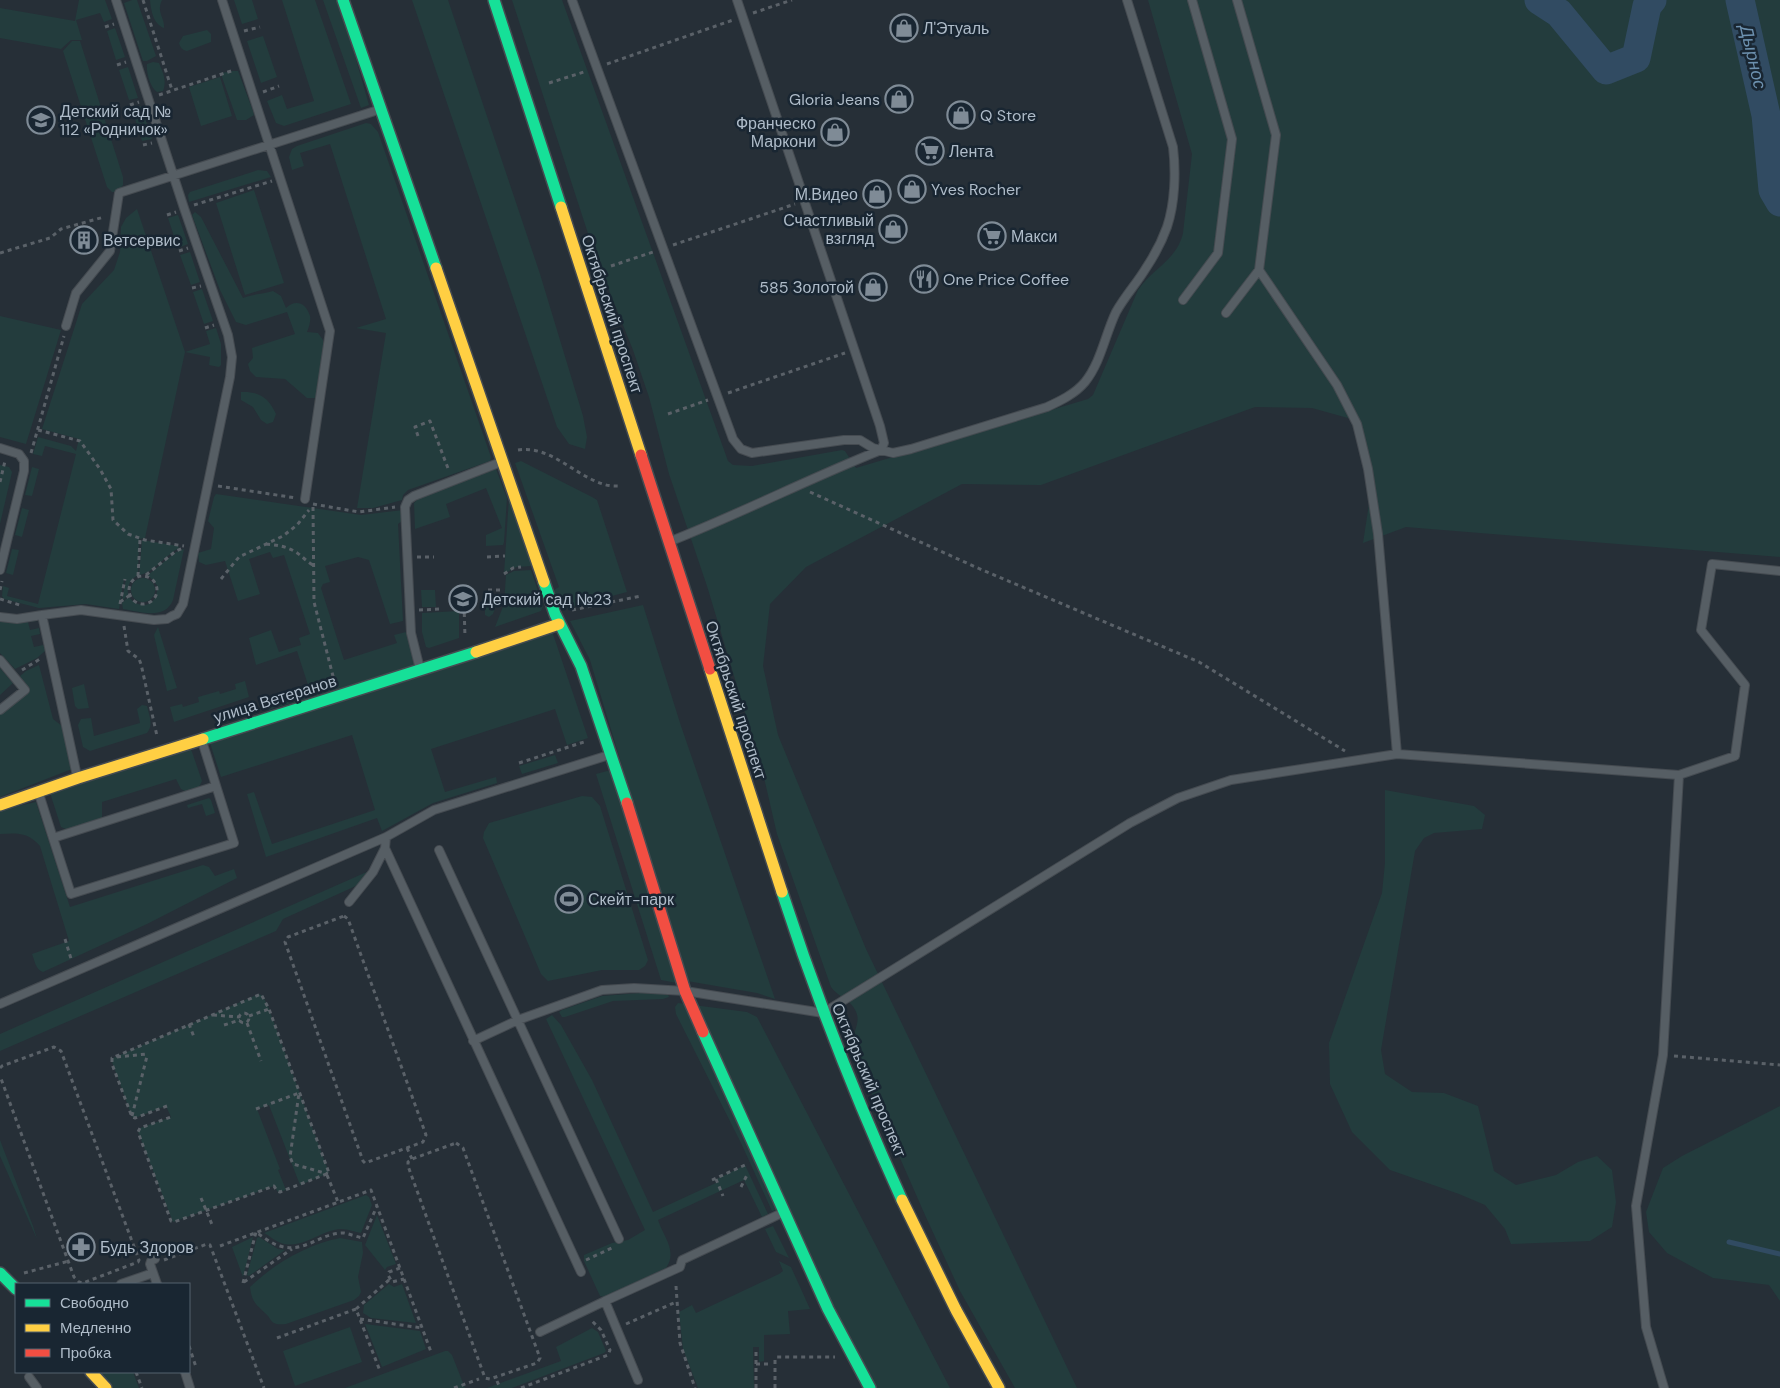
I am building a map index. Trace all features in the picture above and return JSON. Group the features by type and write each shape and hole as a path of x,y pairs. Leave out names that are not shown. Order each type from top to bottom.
{"street":[{"path":"344,0 380,110 504,461 559,624 581,666 611,754 685,991 828,1310 870,1388"},
{"name":"Октябрьский проспект","path":"494,0 780,889 823,1013 870,1128 913,1224 950,1299 999,1388"},
{"name":"улица Ветеранов","path":"0,806 78,778 421,671 559,624"},
{"path":"0,1273 15,1289"},
{"path":"92,1373 106,1388"}],"lane":[{"path":"0,617 17,618 81,610 154,620 167,619 176,614 182,604 230,377 231,351 228,335 116,0"},
{"path":"222,0 268,146 330,331 305,499"},
{"path":"572,0 733,438 741,448 752,453 844,440 860,440 873,448 893,453 1047,407 1067,397 1084,383 1093,370 1116,314 1129,290 1146,270 1167,227 1174,192 1175,166 1173,147 1128,0"},
{"path":"669,542 711,526 881,450 884,443 880,426 737,0"},
{"path":"1183,300 1218,253 1232,139 1192,0"},
{"path":"1226,314 1259,270 1276,136 1237,0"},
{"path":"66,326 76,293 110,251 119,194 380,110"},
{"path":"1259,270 1337,385 1357,424 1368,469 1378,534 1396,754"},
{"path":"0,570 24,471 24,461 19,454 4,449"},
{"path":"421,671 411,633 405,507 408,500 414,496 504,461"},
{"path":"473,1040 518,1020 602,990 634,988 685,991 823,1013 1130,823 1178,798 1231,780 1396,754 1679,774 1735,756 1745,685 1701,630 1712,564 1780,571"},
{"path":"42,615 78,778"},
{"path":"0,660 25,690 0,710"},
{"path":"39,792 71,894 234,843 201,740"},
{"path":"0,1004 386,837 434,810 611,754"},
{"path":"1664,1388 1646,1327 1636,1206 1663,1055 1679,774"},
{"path":"53,838 216,786"},
{"path":"386,837 386,848 579,1268"},
{"path":"350,902 373,872 386,848"},
{"path":"439,850 619,1239"},
{"path":"540,1332 680,1267 682,1260 784,1212"},
{"path":"157,1283 150,1264 151,1261 158,1261"},
{"path":"124,1283 153,1273"},
{"path":"605,1302 638,1380"},
{"path":"185,1373 190,1388"},
{"path":"29,1377 37,1388"}],"path":[{"path":"144,0 172,90 244,67"},
{"path":"549,84 792,0"},
{"path":"239,24 242,32 260,27"},
{"path":"259,84 264,100"},
{"path":"261,92 280,86"},
{"path":"184,208 280,179"},
{"path":"611,266 803,201"},
{"path":"0,253 50,238 61,229 117,213"},
{"path":"34,443 66,326"},
{"path":"668,414 853,350"},
{"path":"418,436 415,427 430,421 452,481"},
{"path":"38,430 80,441 100,469 111,489 114,520 128,534 186,546"},
{"path":"0,482 4,449"},
{"path":"504,461 515,451 528,449 542,452 604,485 618,486"},
{"path":"207,485 305,499"},
{"path":"809,492 980,569 1199,662 1359,760"},
{"path":"314,500 314,602 335,681"},
{"path":"313,505 359,512 405,507"},
{"path":"221,579 239,557 283,536 297,525 313,505"},
{"path":"138,576 140,538"},
{"path":"266,544 283,546 294,551 305,561 313,565"},
{"path":"184,555 186,546"},
{"path":"145,576 176,551 186,546"},
{"path":"414,548 415,557 434,557"},
{"path":"487,557 505,556"},
{"path":"504,574 513,568 524,566"},
{"path":"138,576 152,578 157,585 158,590 154,599 146,604 132,600 128,590 131,582 138,576"},
{"path":"119,610 125,579"},
{"path":"488,590 503,590"},
{"path":"120,602 130,595"},
{"path":"568,611 641,596"},
{"path":"417,602 418,618"},
{"path":"464,606 465,639"},
{"path":"418,610 441,609"},
{"path":"119,622 124,625 128,651 139,659 141,664 157,737"},
{"path":"14,677 49,651"},
{"path":"519,763 592,740"},
{"path":"344,916 348,919 426,1136 423,1142 407,1148 368,1162 363,1162 286,946 288,937 344,916"},
{"path":"65,939 75,972"},
{"path":"112,1058 259,994 264,996 338,1202"},
{"path":"224,1026 240,1018 245,1013 249,1016 269,1009"},
{"path":"211,1015 240,1018"},
{"path":"249,1016 247,1023 261,1061"},
{"path":"240,1018 243,1023 247,1023"},
{"path":"189,1024 194,1037"},
{"path":"0,1068 54,1046 62,1052 139,1260 138,1262 91,1282 79,1282 74,1277 0,1076"},
{"path":"112,1058 147,1055 132,1116"},
{"path":"1663,1055 1780,1065"},
{"path":"112,1058 112,1064 132,1116"},
{"path":"256,1109 299,1093"},
{"path":"299,1093 290,1157 292,1164 328,1174"},
{"path":"132,1116 135,1118 166,1106"},
{"path":"171,1117 140,1128 138,1132 171,1221 175,1222 274,1186 280,1192 328,1174"},
{"path":"456,1143 463,1148 540,1358 536,1363 490,1379 485,1378 408,1166 408,1162 412,1159 456,1143"},
{"path":"407,1148 412,1159"},
{"path":"723,1196 714,1179 748,1163"},
{"path":"741,1187 750,1168"},
{"path":"220,1246 371,1190 431,1352"},
{"path":"201,1198 213,1227"},
{"path":"256,1232 279,1246 293,1248 304,1247 318,1240 343,1233 363,1238 377,1206"},
{"path":"256,1232 243,1283 293,1248"},
{"path":"579,1268 618,1245 619,1239"},
{"path":"158,1261 207,1244 210,1245 264,1388"},
{"path":"19,1274 68,1261"},
{"path":"400,1268 389,1272 388,1275 392,1282 404,1279"},
{"path":"277,1338 356,1309 390,1279"},
{"path":"676,1286 678,1334 681,1350 695,1388"},
{"path":"603,1334 676,1302"},
{"path":"356,1309 380,1372"},
{"path":"360,1319 422,1328"},
{"path":"521,1388 608,1355 610,1350 601,1330 590,1319"},
{"path":"756,1352 756,1388"},
{"path":"776,1388 777,1357 843,1357"},
{"path":"756,1364 768,1364"},
{"path":"136,1373 142,1388"},
{"path":"454,1388 479,1379"},
{"path":"497,1381 500,1388"}],"green space":[{"path":"79,0 105,0 112,19 104,22 100,13 76,20 82,40 71,40 61,49 0,38 0,8 75,21"},
{"path":"137,0 156,56 147,61 143,61 124,3"},
{"path":"150,0 162,0 160,12 164,28 155,20"},
{"path":"234,0 252,0 258,19 242,24"},
{"path":"282,0 315,0 351,104 284,126 276,123 267,101 282,95 287,109 314,101"},
{"path":"323,0 339,0 369,105 361,108"},
{"path":"412,0 448,0 540,274 583,416 587,437 585,449 569,444 557,427"},
{"path":"512,0 562,0 728,461 733,465 752,466 842,450 845,451 856,468 1088,399 1093,395 1138,290 1176,250 1183,233 1192,154 1148,0 1780,0 1780,557 1406,527 1363,543 1371,491 1355,420 1312,408 1255,407 1041,485 962,484 806,567 770,604 763,666 778,735 866,949 1077,1388 1015,1388 960,1291 860,1067 854,1044 858,1019 856,1012 849,1002 831,987 777,834 762,769 707,586 669,474 649,397 633,350 596,258"},
{"path":"115,28 125,57 116,60 107,31"},
{"path":"207,30 211,34 211,42 187,51 181,47 179,43 183,36"},
{"path":"263,36 277,77 261,83 247,41"},
{"path":"72,41 80,41 123,177 123,185 118,192 112,192 107,187 63,51"},
{"path":"159,63 163,73 165,83 163,91 157,92 152,87 149,79 147,64"},
{"path":"128,67 138,98 129,100 119,70"},
{"path":"238,71 253,111 254,115 246,120 237,120 222,77 222,73"},
{"path":"220,77 232,116 201,126 189,87"},
{"path":"141,106 152,139 142,141 132,109"},
{"path":"366,123 371,124 378,132 491,457 490,461 408,490 403,495 402,500 373,508 357,508 386,333 356,328 386,319 330,144 300,153 304,166 292,170 289,157 292,149 297,146"},
{"path":"258,170 267,171 271,177 189,202 188,195 190,192"},
{"path":"254,190 284,283 245,295 216,203"},
{"path":"137,209 185,352 145,538 139,539 138,575 130,583 128,595 122,601 126,579 124,579 119,609 86,604 39,608 4,599 2,596 3,586 9,588 7,596 38,604 76,454 45,446 42,456 33,454 38,437 71,446 76,451 79,439 42,429 82,304 114,270 120,252 121,227 126,218"},
{"path":"195,212 201,217 243,298 273,291 281,296 286,308 293,303 300,303 308,311 310,324 307,332 318,333 323,340 324,355 317,398 307,398 285,379 256,377 250,371 248,364 253,358 252,348 295,334 287,312 246,325 236,322 220,290 192,215"},
{"path":"178,215 188,244 178,248 168,218"},
{"path":"190,252 200,282 191,285 180,255"},
{"path":"202,289 213,321 204,324 193,292"},
{"path":"0,316 61,330 26,444 0,437"},
{"path":"216,328 221,344 221,365 219,367 209,365 210,357 185,352 210,344 206,331"},
{"path":"241,392 258,394 267,400 276,414 273,422 267,424 261,420 253,407 241,400"},
{"path":"521,461 597,500 627,592 559,610 554,590 559,587 515,463"},
{"path":"0,465 9,467 12,472 0,524"},
{"path":"32,467 39,469 32,496 25,495"},
{"path":"496,469 507,498 503,545 486,546 486,535 502,528 486,488 446,504 450,517 415,529 414,503 418,499"},
{"path":"216,494 361,515 403,510 403,520 398,524 403,621 390,624 369,560 358,557 325,566 330,582 323,584 321,588 344,660 397,643 394,635 406,632 416,665 269,710 267,704 309,691 309,688 297,651 256,665 249,638 271,630 279,652 301,645 299,638 310,634 284,555 273,558 270,552 249,559 260,594 238,601 225,561 206,565 199,562 198,553 211,549 214,528 208,521"},
{"path":"509,497 532,566 516,567 504,574"},
{"path":"22,508 29,510 22,537 15,535"},
{"path":"142,540 178,546 179,548 150,571 139,575"},
{"path":"12,549 19,550 13,575 6,573"},
{"path":"184,549 173,600 169,606 164,610 152,613 123,609 122,603 128,597 135,603 147,605 150,603 157,593 157,585 148,575 176,552"},
{"path":"531,570 543,606 541,611 495,627 504,604 506,575 514,571"},
{"path":"143,578 152,581 155,590 152,599 143,602 134,599 131,590 134,581"},
{"path":"421,590 435,590 436,607 422,607"},
{"path":"489,596 497,596 498,600 493,614 489,617 485,615 485,605 489,604"},
{"path":"643,605 681,726 775,999 757,993 687,981 590,660 570,621"},
{"path":"459,611 459,638 429,648 426,647 422,632 422,613"},
{"path":"36,619 37,621 28,622 30,630 39,628 40,634 31,636 34,647 43,645 45,651 37,658 15,669 0,653 0,621"},
{"path":"158,627 177,688 167,691 154,635"},
{"path":"552,631 588,738 567,745 555,709 431,749 445,792 496,777 497,783 433,803 382,831 377,818 266,857 247,794 254,792 272,844 375,810 352,735 221,777 210,743"},
{"path":"39,665 53,719 62,726 72,769 0,797 0,714 30,689 20,676"},
{"path":"0,668 13,683 0,695"},
{"path":"245,681 249,697 174,722 170,707 182,704 183,707 199,702 198,697 219,691 220,694 236,689 235,684"},
{"path":"84,684 89,708 78,709 75,706 72,688"},
{"path":"142,705 147,706 150,720 150,727 147,733 90,751 83,747 78,725 81,719 91,718 94,736 140,723 137,709"},
{"path":"191,749 202,781 198,789 187,792 181,789 176,779 102,802 102,819 68,830 61,827 50,793"},
{"path":"555,755 558,763 522,774 519,766"},
{"path":"611,770 677,983 661,980 596,774"},
{"path":"1385,790 1474,806 1485,815 1482,829 1434,833 1424,838 1415,851 1381,1050 1385,1074 1412,1092 1444,1093 1478,1106 1494,1171 1516,1185 1556,1175 1578,1162 1597,1156 1612,1170 1616,1202 1612,1227 1590,1241 1511,1244 1505,1229 1485,1205 1390,1170 1352,1132 1330,1084 1329,1043 1382,893 1385,863"},
{"name":"Скейт-парк","path":"582,796 592,797 600,806 648,960 645,966 639,970 602,970 548,981 541,974 483,838 484,832 489,823"},
{"path":"209,798 215,813 206,816 202,804 188,808 187,805"},
{"path":"36,802 70,907 203,865 209,867 215,876 234,869 237,878 147,924 43,972 40,971 32,954 69,941 40,846 36,841 22,834 0,834 0,810"},
{"path":"369,871 358,885 283,919 276,931 0,1051 0,1034"},
{"path":"640,993 668,994 669,997 663,999 613,1001 565,1017 562,1017 559,1012 602,996"},
{"path":"259,994 263,996 269,1009 329,1173 300,1185 269,1105 257,1109 286,1190 278,1192 274,1186 173,1222 138,1132 140,1128 171,1117 166,1106 135,1118 132,1117 111,1059"},
{"path":"678,1003 747,1012 757,1017 950,1388 866,1388 775,1210 772,1211 741,1143 676,1014 675,1007"},
{"path":"552,1015 561,1025 592,1080 653,1212 718,1182 717,1179 745,1165 768,1214 762,1217 744,1180 658,1220 671,1256 666,1268 604,1297 600,1296 584,1261 584,1255 612,1243 628,1240 645,1230 546,1019"},
{"path":"1780,1106 1780,1301 1769,1285 1713,1278 1667,1253 1649,1232 1646,1212 1663,1168 1682,1156"},
{"path":"0,1140 33,1226 37,1239 0,1156"},
{"path":"366,1195 369,1197 372,1205 361,1233 344,1229 333,1230 304,1242 289,1244 279,1242 264,1233"},
{"path":"377,1215 396,1264 387,1267 385,1270 365,1245"},
{"path":"773,1226 789,1258 776,1252 765,1229"},
{"path":"253,1237 243,1277 232,1247"},
{"path":"259,1237 278,1249 285,1250 249,1276 247,1275 257,1238"},
{"path":"340,1238 362,1242 363,1253 358,1277 361,1292 359,1296 354,1300 286,1324 273,1322 255,1303 250,1287 280,1263 303,1250"},
{"path":"779,1261 791,1267 810,1309 788,1311 790,1334 764,1335 764,1361 759,1362 759,1347 753,1347 754,1388 698,1388 683,1349 679,1312 692,1305 696,1313 779,1274 783,1271"},
{"path":"389,1284 394,1287 402,1284 416,1323 371,1318 363,1313 364,1305"},
{"path":"365,1324 420,1331 426,1349 382,1367"},
{"path":"350,1327 362,1362 295,1386 283,1351"},
{"path":"592,1328 598,1332 606,1351 604,1353 512,1388 487,1388 561,1361 556,1347"},
{"path":"445,1351 452,1355 465,1388 345,1388"},
{"path":"100,1373 133,1373 139,1388 113,1388"}],"waterway":[{"name":"Дырнос","path":"1539,0 1559,13 1606,70 1636,58 1647,6 1652,0"},
{"name":"Дырнос","path":"1740,0 1766,115 1773,190 1780,202"},
{"path":"1729,1242 1780,1254"}],"traffic: fast":[{"path":"343,0 436,268"},
{"path":"494,0 561,207"},
{"path":"544,582 555,614 581,666 627,803"},
{"path":"203,739 476,652"},
{"path":"782,892 838,1048 902,1200"},
{"path":"703,1032 828,1309 870,1388"},
{"path":"0,1273 15,1288"}],"traffic: slow":[{"path":"561,207 641,455"},
{"path":"436,268 544,582"},
{"path":"476,652 559,624"},
{"path":"710,669 782,892"},
{"path":"0,805 78,778 203,739"},
{"path":"902,1200 956,1310 999,1388"},
{"path":"92,1373 106,1388"}],"traffic: jam":[{"path":"641,455 710,669"},
{"path":"627,803 685,991 703,1032"}],"place":[{"name":"Л'Этуаль","path":"904,28"},
{"name":"Gloria Jeans","path":"899,99"},
{"name":"Q Store","path":"961,115"},
{"name":"Детский сад № 112 «Родничок»","path":"41,120"},
{"name":"Франческо Маркони","path":"835,132"},
{"name":"Лента","path":"930,151"},
{"name":"Yves Rocher","path":"912,189"},
{"name":"М.Видео","path":"877,194"},
{"name":"Счастливый взгляд","path":"893,229"},
{"name":"Макси","path":"992,236"},
{"name":"Ветсервис","path":"84,240"},
{"name":"One Price Coffee","path":"924,279"},
{"name":"585 Золотой","path":"873,287"},
{"name":"Детский сад №23","path":"463,599"},
{"name":"Скейт-парк","path":"569,899"},
{"name":"Будь Здоров","path":"81,1247"}]}
